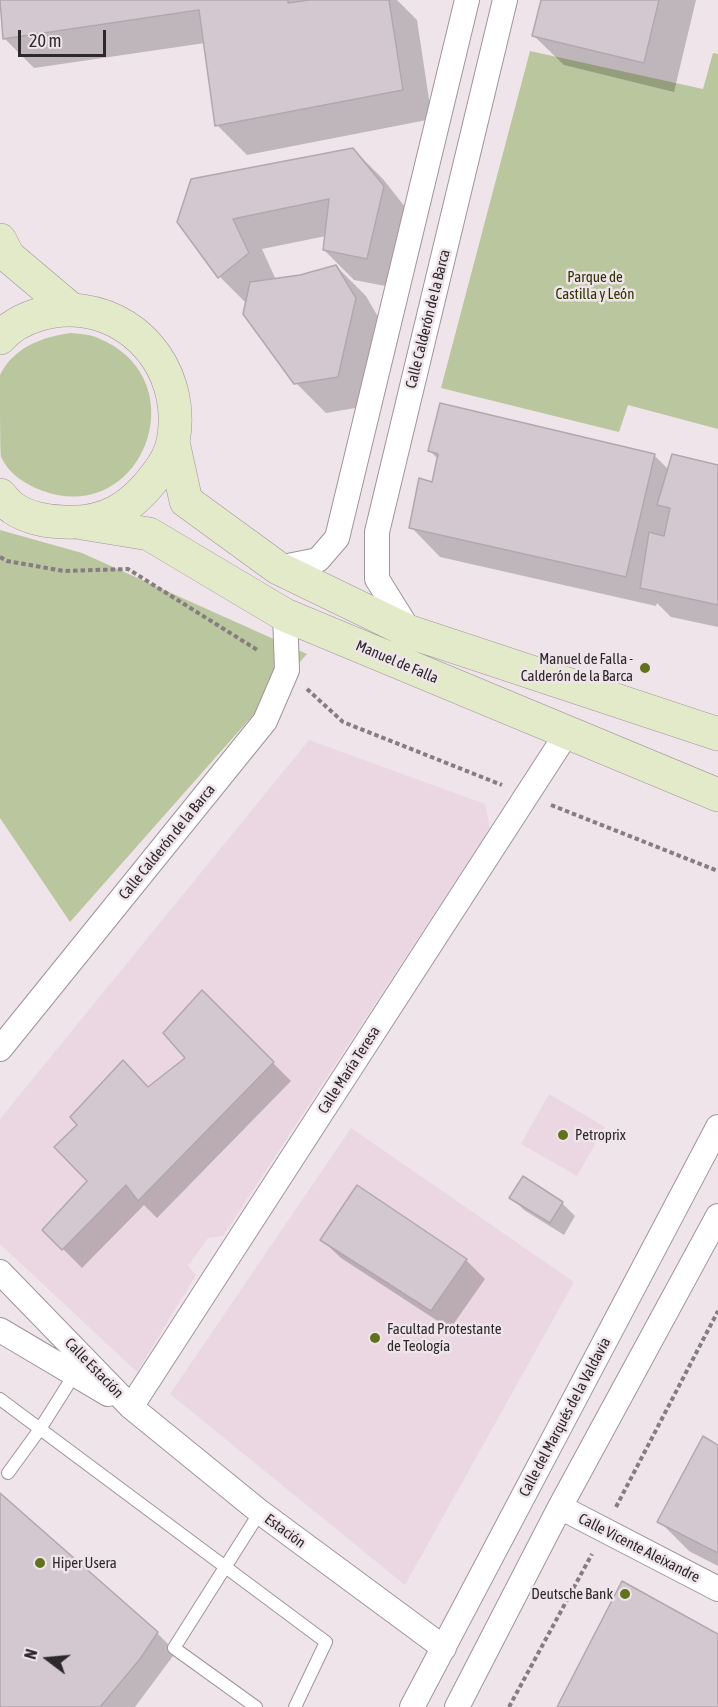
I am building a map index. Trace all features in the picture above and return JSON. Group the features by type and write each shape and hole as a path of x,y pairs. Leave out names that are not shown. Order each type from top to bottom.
{"main road":[{"path":"0,240 8,256 72,309"},
{"path":"0,338 8,329 35,315 72,309 99,313 132,330 151,347 169,380 175,405 173,442 186,501 278,568 410,632 718,734"},
{"path":"0,495 13,508 47,522 82,523 118,512 143,494 165,464 173,442"},
{"name":"Manuel de Falla","path":"82,523 149,534 285,615 718,795"}],"street":[{"path":"278,568 318,560 337,538 467,0"},
{"name":"Calle Calderón de la Barca","path":"410,632 377,579 377,531 506,0"},
{"name":"Calle Calderón de la Barca","path":"0,1049 266,721 287,670 285,615"},
{"name":"Calle María Teresa","path":"131,1407 567,733"},
{"name":"Calle del Marqués de la Valdavia","path":"412,1707 718,1126"},
{"path":"457,1707 560,1507 718,1216"},
{"name":"Calle Estación","path":"0,1272 131,1407"},
{"name":"Calle Estación","path":"0,1330 131,1407"},
{"name":"Estación","path":"131,1407 260,1512 444,1647"},
{"name":"Calle Vicente Aleixandre","path":"560,1507 718,1589"}],"lane":[{"path":"8,1473 40,1429 74,1375"},
{"path":"0,1399 326,1642 295,1707"},
{"path":"256,1707 174,1648 260,1512"}],"path":[{"path":"0,557 7,561 64,571 128,570 287,670 344,722 718,871"}],"shaded area":[{"path":"309,740 485,804 490,828 223,1236 208,1238 188,1266 196,1275 137,1372 0,1244 0,1119"},
{"name":"Petroprix","path":"549,1094 605,1127 577,1176 521,1144"},
{"name":"Facultad Protestante de Teología","path":"351,1128 574,1282 405,1585 170,1394"}],"green space":[{"name":"Parque de Castilla y León","path":"530,51 703,89 713,53 718,54 718,429 628,405 619,432 441,388"},
{"path":"71,333 98,338 129,358 146,384 151,414 146,443 131,469 108,488 78,496 43,491 30,486 13,474 1,457 0,375 6,365 21,350 50,337"},
{"path":"0,530 82,553 307,654 70,922 0,818"}],"building":[{"path":"0,0 288,0 288,3 309,0 389,0 403,90 215,126 199,10 3,39"},
{"path":"541,0 659,0 644,63 532,36"},
{"path":"353,148 384,186 367,259 323,250 329,199 233,219 249,253 218,278 177,222 191,179"},
{"path":"336,265 356,298 338,377 294,384 243,314 250,282 300,275"},
{"path":"440,403 655,454 626,577 409,528 419,478 432,482 438,454 428,451"},
{"path":"672,454 718,465 718,605 640,588 649,532 664,536 670,508 657,505"},
{"path":"202,990 274,1062 138,1201 126,1185 62,1250 42,1230 87,1181 54,1147 77,1125 70,1117 123,1060 148,1087 185,1058 163,1033"},
{"path":"523,1176 563,1202 550,1223 509,1198"},
{"name":"Facultad Protestante de Teología","path":"357,1185 467,1259 431,1311 320,1240"},
{"path":"703,1436 718,1445 718,1553 657,1522"},
{"name":"Hiper Usera","path":"0,1493 158,1632 140,1659 100,1707 0,1707"},
{"path":"622,1581 718,1634 718,1707 557,1707"}],"place":[{"name":"Manuel de Falla - Calderón de la Barca","path":"645,668"},
{"name":"Petroprix","path":"563,1135"},
{"name":"Facultad Protestante de Teología","path":"375,1338"},
{"name":"Hiper Usera","path":"40,1563"},
{"name":"Deutsche Bank","path":"625,1594"}]}
